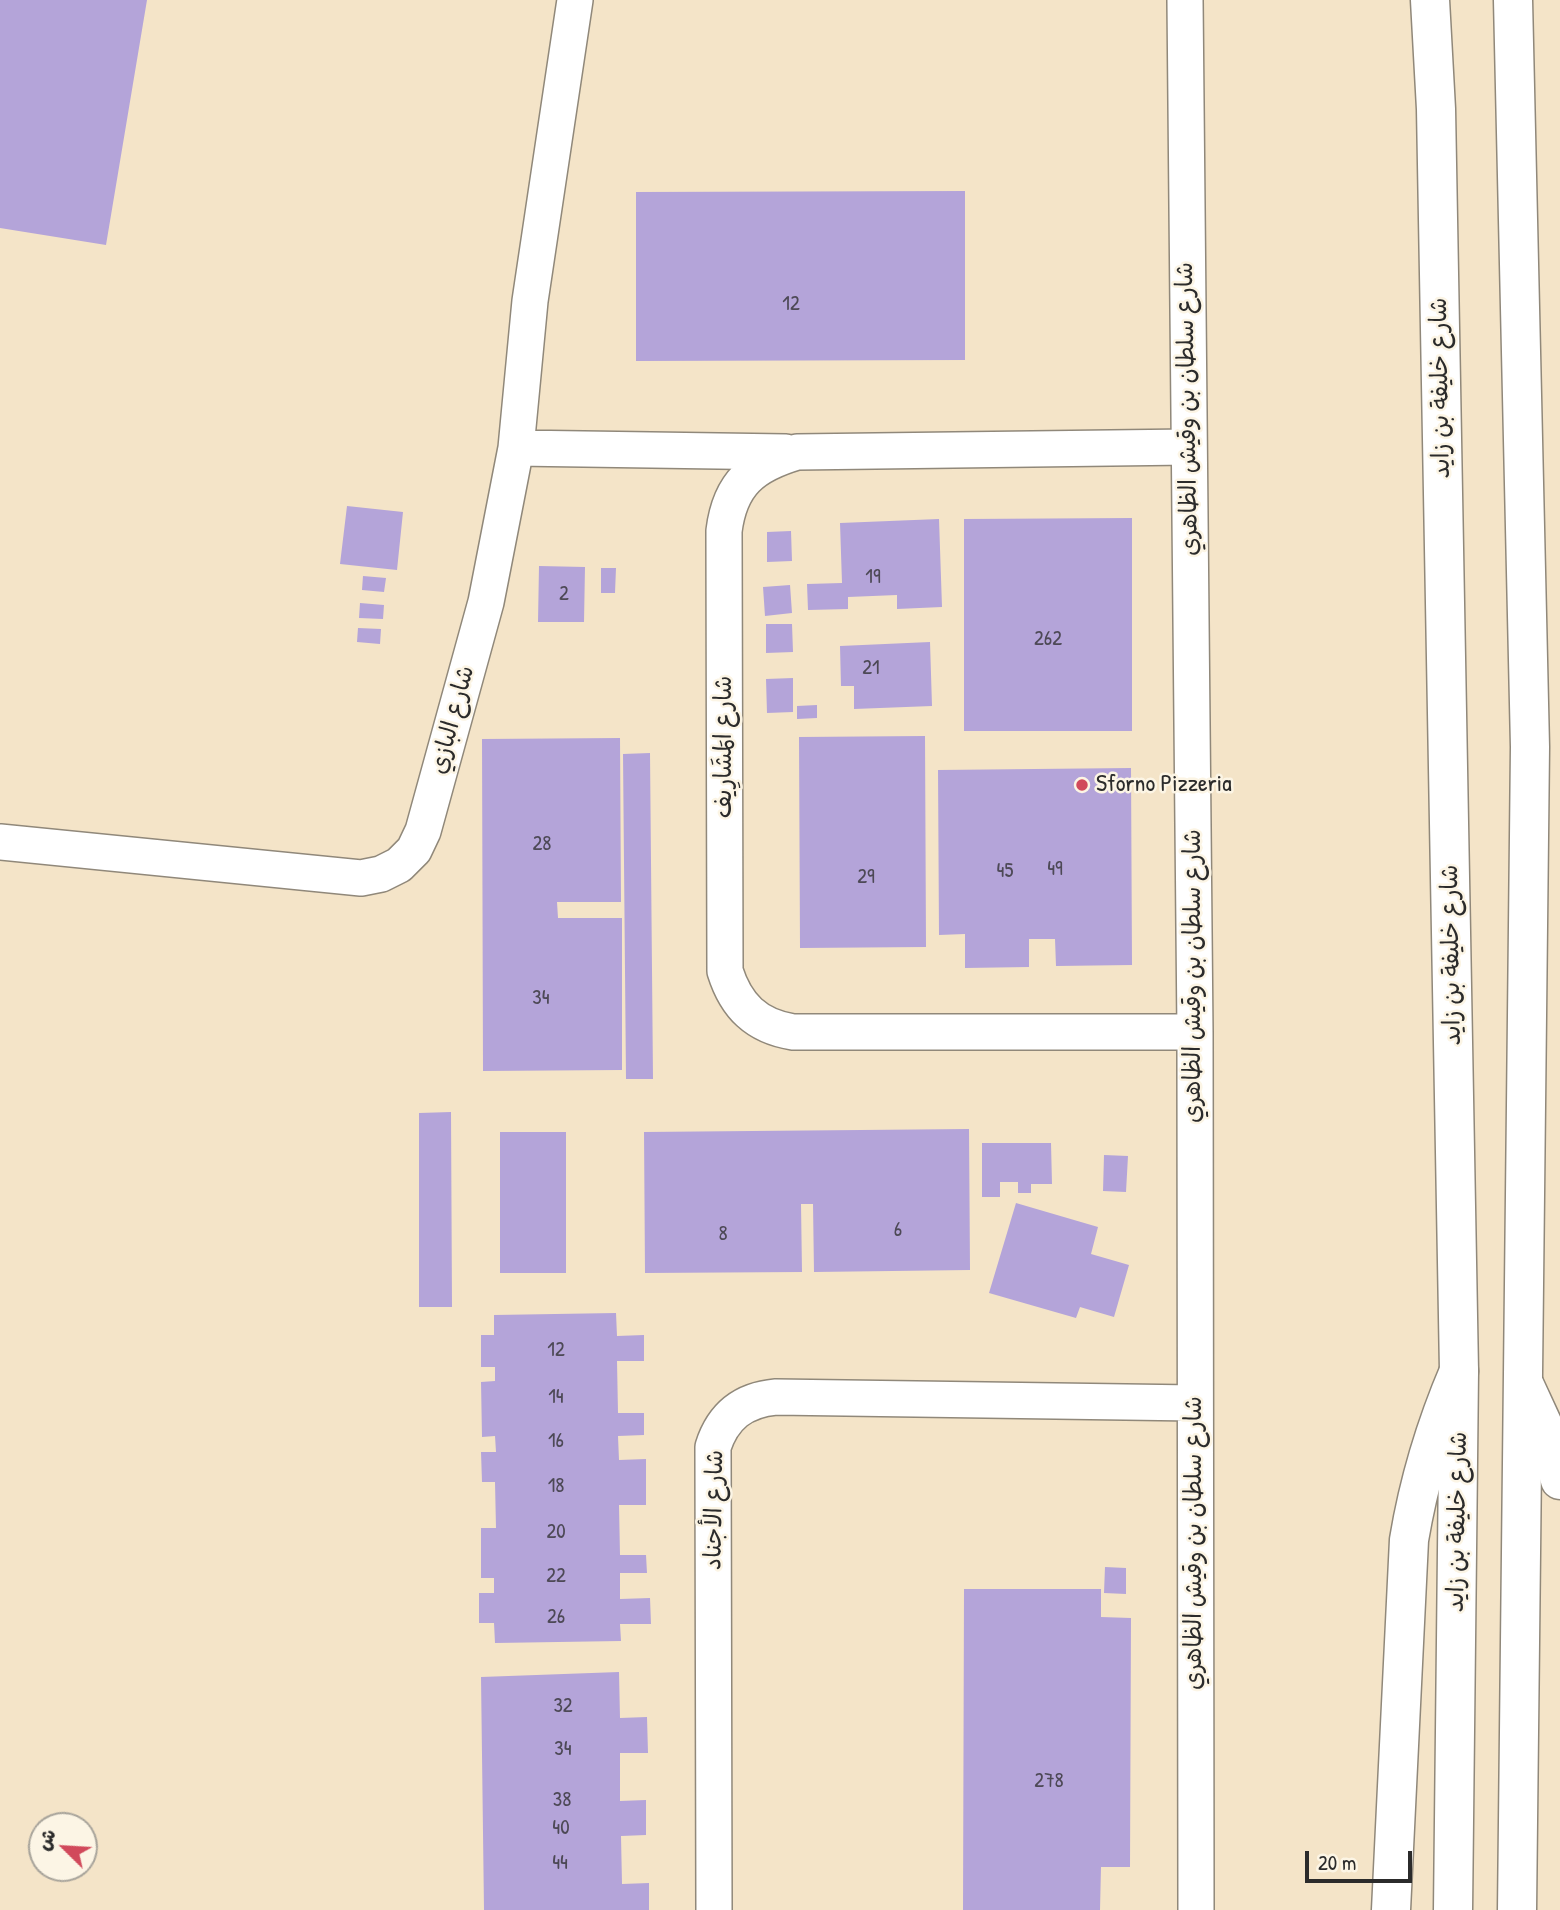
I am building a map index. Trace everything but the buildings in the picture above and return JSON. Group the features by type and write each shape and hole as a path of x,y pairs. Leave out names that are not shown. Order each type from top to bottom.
{"main road":[{"name":"شارع خليفة بن زايد","path":"1430,0 1436,109 1459,1371 1453,1910"},
{"path":"1513,0 1530,747 1517,1910"},
{"path":"1391,1910 1409,1540 1419,1482 1436,1425 1459,1371"},
{"path":"1524,1384 1548,1436 1560,1480"}],"street":[{"name":"شارع البازي","path":"0,842 361,878 381,874 399,865 414,850 426,818 485,602 516,448 530,300 575,0"},
{"name":"شارع سلطان بن وقيش الظاهري","path":"1185,0 1195,1032 1196,1910"},
{"name":"شارع المَشَارِيف","path":"1189,447 797,452 771,460 743,482 727,510 724,531 725,971 738,1001 762,1023 793,1032 1195,1032"},
{"path":"516,448 797,452"},
{"name":"شارع الأجناد","path":"714,1910 713,1447 718,1431 729,1416 758,1399 776,1397 1195,1403"}],"place":[{"name":"Sforno Pizzeria","path":"1082,785"}]}
